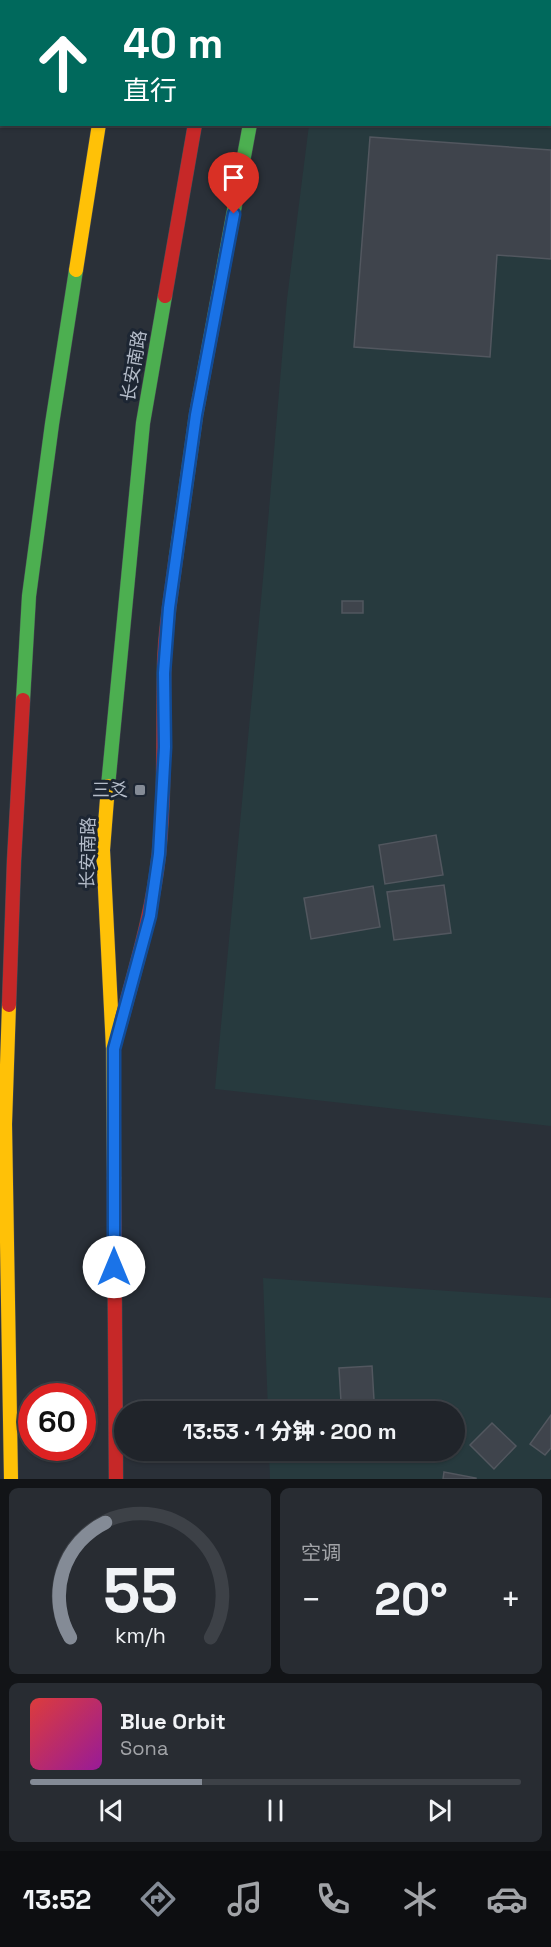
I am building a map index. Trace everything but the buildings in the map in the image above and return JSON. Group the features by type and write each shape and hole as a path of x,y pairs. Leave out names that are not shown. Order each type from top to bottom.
{"main road":[{"path":"11,1479 5,1124 14,861 29,596 52,424 99,126"},
{"name":"长安南路","path":"116,1479 114,1049 103,850 117,681 143,423 195,126"},
{"path":"114,1049 150,916 163,804 164,673 169,608 196,415 250,126"}],"green space":[{"path":"309,126 551,126 551,1126 215,1089 287,299"},
{"path":"263,1278 551,1298 551,1479 270,1479 269,1461 465,1461 465,1401 268,1401"}],"traffic: fast":[{"path":"176,557 196,415 250,126"},
{"path":"23,700 29,596 76,270"},
{"path":"108,786 143,423 165,296"}],"traffic: slow":[{"path":"76,270 99,126"},
{"path":"108,786 103,850 113,1049 114,1178"},
{"path":"9,1005 5,1124 11,1479"}],"traffic: jam":[{"path":"165,296 195,126"},
{"path":"121,1022 148,917 159,853 163,786 164,660 176,557"},
{"path":"9,1005 23,700"},
{"path":"114,1178 116,1479"}],"place":[{"name":"三爻","path":"140,790"}],"route":[{"path":"114,1267 114,1049 150,916 159,854 165,747 164,673 169,608 196,415 234,214"}]}
